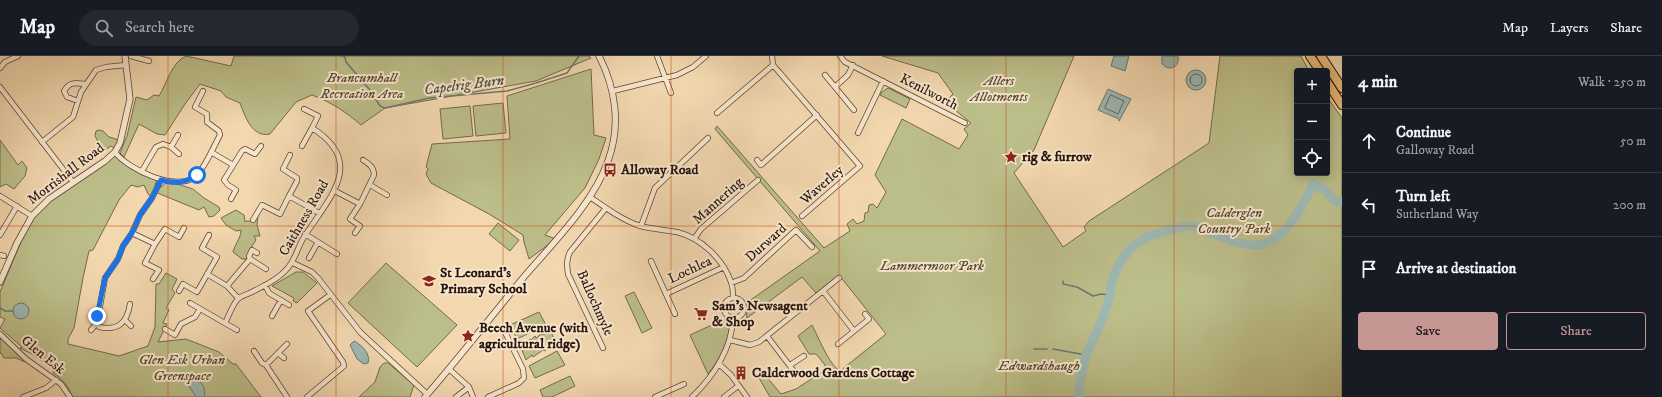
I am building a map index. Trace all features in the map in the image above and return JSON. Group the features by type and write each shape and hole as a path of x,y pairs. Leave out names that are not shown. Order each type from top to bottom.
{"highway":[{"path":"1310,56 1318,68"},
{"path":"1321,56 1342,88"},
{"path":"1330,87 1342,105"}],"street":[{"path":"0,68 5,62 18,56"},
{"name":"Morrishall Road","path":"0,282 17,243 32,216 43,203 105,161 115,152 122,139 129,108 130,86 125,56"},
{"path":"131,56 149,60"},
{"path":"292,262 312,272 318,278 360,332 426,396 590,197 598,185 608,162 615,114 613,91 598,56"},
{"path":"657,56 671,93"},
{"path":"613,91 677,75 693,67 706,56"},
{"path":"717,113 773,65 772,56"},
{"name":"Kenilworth","path":"840,56 844,62 965,123"},
{"path":"42,142 73,117 78,101 86,84 96,70 100,68 126,65"},
{"name":"Waverley","path":"773,65 860,166 802,216"},
{"path":"835,87 848,75 852,66"},
{"path":"825,75 854,110"},
{"name":"Kenilworth","path":"858,133 883,81"},
{"path":"78,101 67,97 64,91 74,82 86,84"},
{"path":"0,87 73,182"},
{"path":"115,152 128,164 161,180 176,183 190,180 197,175 220,135 218,131 207,122 207,114 195,107 203,91"},
{"path":"302,146 318,116 304,109"},
{"path":"757,160 761,165 817,115"},
{"name":"Caithness Road","path":"238,298 265,285 285,272 292,262 296,251 306,234 335,191 340,171 338,154 329,139 312,128"},
{"path":"171,147 178,135"},
{"path":"641,226 655,188 708,138"},
{"path":"142,172 156,147 163,144 171,147 179,154"},
{"path":"231,200 236,190 228,185 224,180 243,149 255,154 261,146"},
{"path":"211,152 233,165"},
{"path":"253,220 262,205 280,214 297,181 294,174 284,169 290,155"},
{"path":"355,233 360,226 350,219 360,204 374,175 374,170 363,160"},
{"path":"91,330 96,323 105,278 114,266 123,246 132,233 140,215 152,198 161,180"},
{"name":"Mannering","path":"694,239 701,229 758,180"},
{"path":"370,185 386,195"},
{"path":"335,191 360,204"},
{"path":"0,196 32,216"},
{"path":"290,196 319,213"},
{"path":"590,197 626,220 641,226 677,232 694,239 708,248 724,267 731,283 733,298"},
{"path":"0,235 17,206"},
{"name":"Ballochmyle","path":"603,348 568,274 567,258 574,247 606,208"},
{"path":"153,279 159,270 145,263 155,244 165,229 179,237 184,228"},
{"name":"Durward","path":"731,283 744,278 796,230 812,248"},
{"path":"132,233 155,244"},
{"path":"306,234 337,254"},
{"path":"179,291 183,284 197,292 217,257 202,248 209,235"},
{"path":"309,258 318,242"},
{"path":"227,286 250,259 249,256 252,250 257,252"},
{"path":"250,259 266,269"},
{"name":"Lochlea","path":"651,261 675,314"},
{"name":"Lochlea","path":"666,294 724,267"},
{"path":"207,274 227,286 238,298 224,323"},
{"path":"730,340 750,345 759,342 839,278"},
{"path":"265,285 269,293 289,305"},
{"path":"823,291 854,331"},
{"path":"307,397 344,366 343,362 308,311 330,295"},
{"path":"733,298 741,301 744,309 741,314 733,318 725,312 724,306 727,300 733,298"},
{"path":"272,316 281,300"},
{"path":"190,303 237,330"},
{"path":"96,323 99,327 114,328 125,320 130,304"},
{"path":"164,329 175,335 182,324 195,317 200,308"},
{"path":"838,344 868,319 865,314"},
{"path":"692,397 705,384 719,364 730,340 733,318"},
{"path":"125,320 131,326"},
{"path":"488,397 519,383 524,378 523,369 503,328"},
{"name":"Glen Esk","path":"0,334 26,359 56,380 66,389 70,397"},
{"path":"767,336 796,374"},
{"path":"266,365 288,344"},
{"path":"254,351 262,363 266,365 287,397"},
{"path":"278,352 284,358"},
{"path":"790,365 804,356"},
{"path":"719,364 731,375 746,397"},
{"path":"449,369 469,387 472,397"},
{"path":"23,397 46,388 56,380"},
{"path":"655,397 684,384"},
{"path":"724,397 738,386"},
{"path":"456,397 469,387"}],"green space":[{"name":"Brancumhall Recreation Area","path":"186,56 231,66 234,56 589,56 591,58 536,81 385,108 361,125 338,108 312,95 296,102 270,134 258,133 250,125 240,103 226,97 221,91 200,84 165,135 157,134 139,124 124,157 120,153 127,136 136,97 147,100 154,95 159,96 173,68"},
{"path":"882,56 1074,56 1034,150 1014,173 1063,247 1086,231 1084,227 1089,221 1209,143 1220,56 1301,56 1307,68 1294,68 1294,176 1330,176 1330,101 1342,118 1342,397 770,397 759,378 765,375 781,394 796,389 825,370 825,365 816,354 809,354 798,336 812,325 828,357 840,371 886,334 839,275 816,293 802,277 747,318 745,304 820,251 715,129 717,126 824,248 850,231 847,224 853,219 857,224 864,221 865,213 868,212 869,205 873,204 877,208 886,192 875,175 902,119 959,149 968,135 964,129 971,123 955,110 936,100 937,94 949,98 953,94 938,73"},
{"path":"591,69 594,135 606,138 599,159 585,188 545,235 556,239 529,259 523,235 489,214 431,183 426,174 428,169 426,167 432,144 510,139 507,96"},
{"path":"888,88 910,99 906,108 880,95"},
{"path":"503,103 506,133 476,136 473,106"},
{"path":"470,106 473,136 443,139 440,109"},
{"path":"96,131 103,131 109,137 116,139 118,142 114,148 111,146 103,151 95,136"},
{"path":"0,140 18,165 22,161 27,168 25,176 14,189 6,184 0,187"},
{"name":"Glen Esk Urban Greenspace","path":"115,152 128,164 157,178 152,197 148,194 144,185 138,187 131,185 119,200 93,250 89,251 74,328 68,339 68,344 119,356 148,346 155,327 156,284 159,284 166,273 177,279 172,289 175,293 166,308 169,310 163,323 167,324 158,342 186,339 219,352 233,364 236,364 261,397 72,397 65,383 53,373 54,369 32,354 20,348 22,347 0,328 5,319 0,317 0,292 26,230 38,208"},
{"path":"168,181 193,189 219,207 220,210 214,216 209,217 204,207 199,210 155,192"},
{"path":"236,210 244,215 245,222 250,221 258,215 257,225 260,236 254,236 256,240 250,249 250,254 246,259 242,259 233,252 241,230 236,231 226,225 221,218"},
{"path":"498,223 519,240 510,251 489,234"},
{"path":"386,263 457,325 417,367 348,303"},
{"path":"296,272 303,272 317,283 297,303 293,301 294,298 272,286"},
{"path":"634,292 652,328 642,333 625,296"},
{"path":"539,312 546,325 517,339 510,325"},
{"path":"727,318 730,320 730,327 724,349 708,374 690,335"},
{"path":"550,329 554,339 554,345 551,347 552,348 543,350 533,357 532,355 526,360 520,345 523,344 522,342 531,340 535,336 536,338 539,335 545,334 544,332"},
{"path":"0,332 26,359 25,362 16,358 4,358 0,353"},
{"path":"557,351 565,365 535,378 529,366"},
{"path":"384,363 388,363 414,385 410,397 359,397 375,382 380,367"},
{"path":"570,376 575,386 552,397 543,397 540,390"}],"water":[{"path":"1114,56 1129,56 1125,71 1111,66"},
{"path":"1162,56 1178,56 1176,65 1168,68 1162,64"},
{"path":"1192,70 1200,70 1206,76 1206,84 1200,90 1192,90 1186,84 1186,76"},
{"path":"1108,89 1131,99 1119,121 1119,119 1098,110"},
{"path":"18,303 24,303 29,308 27,317 24,319 18,319 13,314 13,308"},
{"path":"354,341 367,353 369,360 368,363 364,364 357,359 350,345"},
{"path":"188,380 200,382 204,387 205,397 196,397 187,383"}],"waterway":[{"name":"Capelrig Burn","path":"341,56 345,57 346,62 370,90 380,106 385,108 429,98 507,91 567,73 579,56"},
{"path":"1079,397 1080,381 1086,355 1100,325 1110,297 1111,283 1120,262 1132,247 1149,236 1187,226 1195,227 1250,245 1267,243 1276,238 1292,222 1304,203 1313,184 1326,191 1332,199 1342,202"},
{"path":"1063,281 1063,284 1077,287 1093,296 1101,294 1110,295"},
{"path":"0,308 5,311 13,311"},
{"path":"1034,349 1047,349"},
{"path":"1053,349 1086,355"}],"place":[{"name":"rig & furrow","path":"1011,157"},
{"name":"Alloway Road","path":"610,170"},
{"name":"St Leonard's Primary School","path":"429,281"},
{"name":"Sam's Newsagent & Shop","path":"701,314"},
{"name":"Beech Avenue (with agricultural ridge)","path":"468,336"},
{"name":"Calderwood Gardens Cottage","path":"741,373"}],"route":[{"path":"97,316 105,278 118,259 123,246 132,233 140,215 152,198 161,180 176,183 184,182 197,175"}],"park label":[{"name":"Allers Allotments","path":"999,90"},
{"name":"Calderglen Country Park","path":"1234,222"},
{"name":"Lammermoor Park","path":"932,266"},
{"name":"Edwardshaugh","path":"1039,366"}]}
